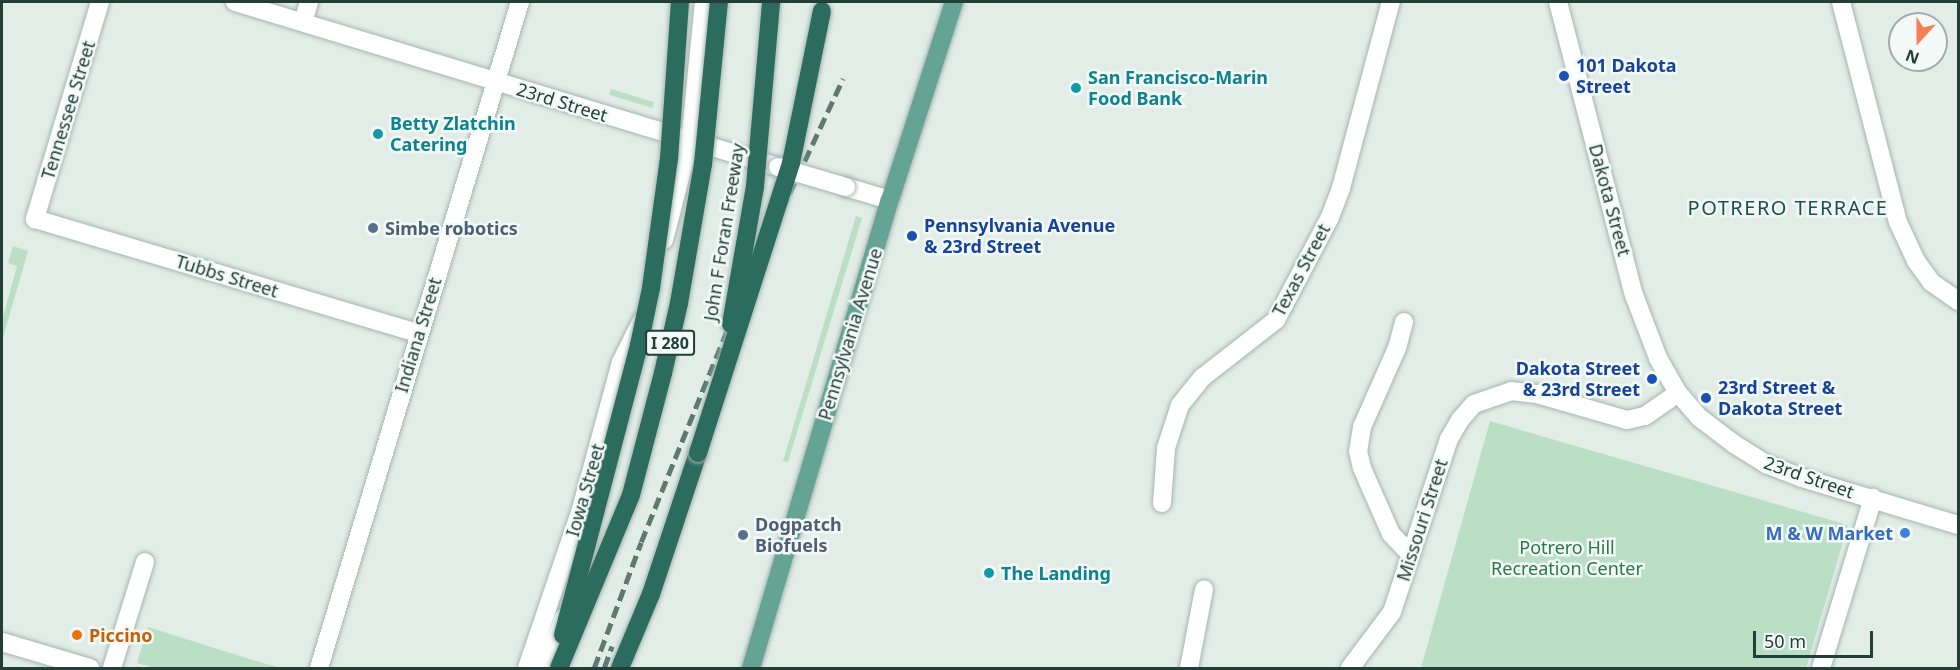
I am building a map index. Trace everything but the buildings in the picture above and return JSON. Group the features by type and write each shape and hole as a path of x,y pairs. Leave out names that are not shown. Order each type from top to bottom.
{"highway":[{"path":"556,669 636,356 651,288 669,159 680,2"},
{"name":"I 280","path":"556,669 631,495 663,373 679,303 703,164 720,2"},
{"name":"John F Foran Freeway","path":"620,669 651,594 698,453 717,387 745,253 761,129 771,2"},
{"path":"698,453 790,163 824,2"}],"main road":[{"name":"Pennsylvania Avenue","path":"751,669 890,200 954,2"}],"street":[{"name":"Tennessee Street","path":"35,219 100,2"},
{"name":"23rd Street","path":"235,2 890,200"},
{"path":"303,22 309,2"},
{"name":"Indiana Street","path":"319,669 418,333 520,2"},
{"name":"Iowa Street","path":"545,669 597,513 638,368 646,312 690,140 704,2"},
{"name":"Texas Street","path":"1162,503 1166,448 1180,405 1203,377 1276,320 1330,216 1341,188 1391,2"},
{"name":"Dakota Street","path":"1558,2 1634,295 1658,358 1678,393"},
{"path":"1841,2 1898,222 1916,261 1931,282 1959,301"},
{"name":"Tubbs Street","path":"35,219 418,333"},
{"name":"Iowa Street","path":"527,669 581,509 621,362 646,312"},
{"path":"1404,322 1397,348 1362,428 1358,451 1362,468 1391,534 1411,555"},
{"name":"Missouri Street","path":"1350,669 1392,612 1449,439 1460,420 1474,404 1511,391 1537,394 1627,420 1645,416 1678,393"},
{"name":"23rd Street","path":"1678,393 1700,418 1766,464 1959,525"},
{"path":"1821,669 1873,498"},
{"path":"112,669 145,562"},
{"path":"1188,669 1204,589"},
{"path":"2,642 90,669"}],"green space":[{"path":"611,89 654,102 652,108 609,95"},
{"path":"856,216 862,218 788,462 783,461"},
{"path":"13,246 28,251 2,341 2,321 17,266 8,263"},
{"name":"Potrero Hill Recreation Center","path":"1490,421 1848,525 1806,668 1421,668"},
{"path":"148,627 280,668 155,668 137,663"}],"railway":[{"path":"594,668 641,542 736,308 843,79"},
{"path":"604,668 612,646"}],"place":[{"name":"101 Dakota Street","path":"1564,76"},
{"name":"San Francisco-Marin Food Bank","path":"1076,88"},
{"name":"Betty Zlatchin Catering","path":"378,134"},
{"name":"Simbe robotics","path":"373,228"},
{"name":"Pennsylvania Avenue & 23rd Street","path":"912,236"},
{"name":"Dakota Street & 23rd Street","path":"1652,379"},
{"name":"23rd Street & Dakota Street","path":"1706,398"},
{"name":"M & W Market","path":"1905,533"},
{"name":"Dogpatch Biofuels","path":"743,535"},
{"name":"The Landing","path":"989,573"},
{"name":"Piccino","path":"77,635"}],"district":[{"name":"POTRERO TERRACE","path":"1788,207"}]}
